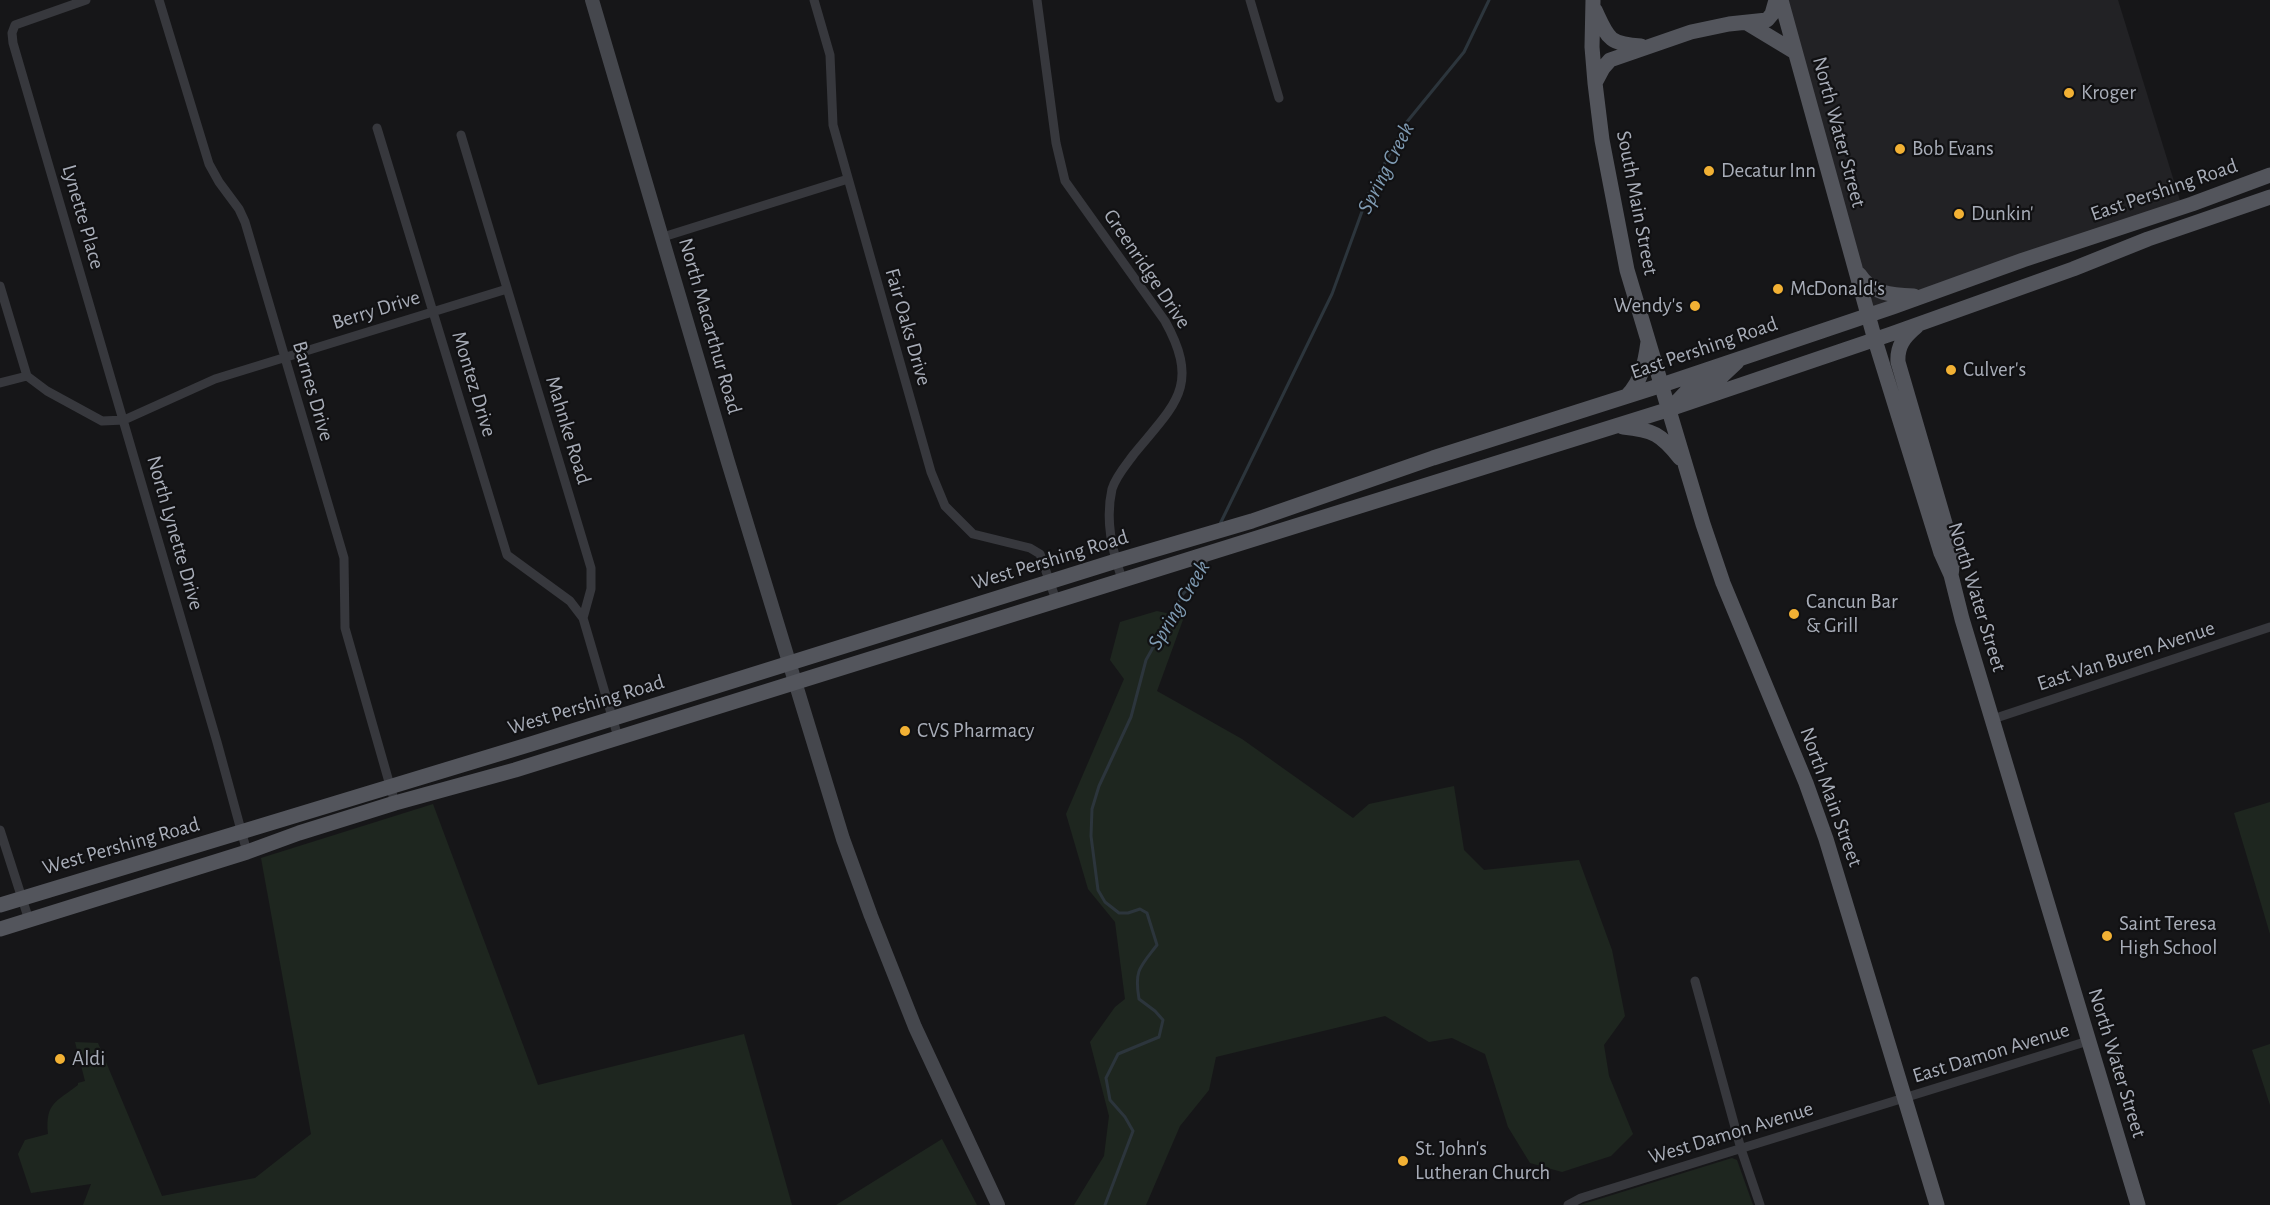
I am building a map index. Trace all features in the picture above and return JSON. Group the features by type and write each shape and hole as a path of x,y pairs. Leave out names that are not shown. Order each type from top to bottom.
{"main road":[{"path":"1595,83 1610,60 1701,30 1767,20 1772,14 1776,0"},
{"name":"North Water Street","path":"1781,0 1875,340 1941,553 1951,575 2138,1205"},
{"path":"1593,2 1606,35 1614,42 1647,46"},
{"name":"South Main Street","path":"1593,2 1592,47 1595,83 1602,140 1622,249 1670,409"},
{"path":"1747,23 1795,52"},
{"name":"East Pershing Road","path":"1184,541 1252,521 1444,455 1868,316 2270,175"},
{"name":"West Pershing Road","path":"0,929 395,803 439,792 618,737 1670,409 1875,340 2073,269 2148,238 2270,197"},
{"path":"1855,269 1865,283 1878,292 1923,297"},
{"path":"1919,324 1902,343 1898,352 1898,362 1954,554 1951,575"},
{"path":"1627,396 1636,386 1642,374 1648,339"},
{"path":"1670,409 1689,389 1721,377 1740,358"},
{"name":"North Main Street","path":"1670,409 1724,583 1826,839 1937,1205"},
{"path":"1617,426 1655,433 1667,441 1686,465"},
{"name":"West Pershing Road","path":"0,905 531,744 1184,541"},
{"path":"439,792 439,784 450,778 503,759 531,744"}],"street":[{"name":"Lynette Place","path":"86,0 15,25 12,43 124,420"},
{"name":"Barnes Drive","path":"159,0 203,149 219,182 239,209 245,222 285,357 344,558 345,628 395,803"},
{"name":"North Macarthur Road","path":"592,0 728,462 843,839 915,1027 998,1205"},
{"name":"Fair Oaks Drive","path":"814,0 830,55 833,125 931,472 945,506 973,534 1030,548 1040,554 1056,600"},
{"name":"Greenridge Drive","path":"1037,0 1056,143 1065,180 1165,321 1176,340 1183,363 1183,382 1177,397 1166,415 1119,474 1113,488 1108,525 1122,579"},
{"path":"1250,0 1279,98"},
{"name":"Montez Drive","path":"377,128 507,555 570,601 583,618"},
{"name":"Mahnke Road","path":"461,135 591,568 591,589 583,618"},
{"path":"663,237 848,179"},
{"path":"0,286 27,376 47,391 102,421 124,420"},
{"name":"Berry Drive","path":"124,420 216,379 507,289"},
{"path":"0,383 27,376"},
{"name":"North Lynette Drive","path":"124,420 247,852"},
{"path":"583,618 618,737"},
{"name":"East Van Buren Avenue","path":"1993,718 2270,627"},
{"path":"0,830 29,920"},
{"path":"1695,981 1741,1149 1760,1205"},
{"name":"East Damon Avenue","path":"1905,1099 2088,1041"},
{"name":"West Damon Avenue","path":"1568,1205 1581,1198 1905,1099"}],"shaded area":[{"path":"1784,0 2118,0 2181,204 1871,309"},
{"path":"1157,611 1184,617 1157,691 1242,739 1353,818 1369,804 1454,786 1464,850 1484,870 1579,860 1612,950 1625,1016 1604,1045 1609,1076 1633,1134 1611,1156 1562,1172 1530,1163 1508,1127 1485,1054 1452,1038 1429,1042 1385,1016 1216,1057 1209,1090 1180,1126 1146,1205 1074,1205 1104,1156 1109,1116 1090,1042 1115,1007 1125,999 1115,922 1088,889 1066,814 1124,679 1110,660 1120,622"},
{"path":"2270,802 2270,934 2234,813"},
{"path":"433,804 538,1085 744,1034 792,1205 83,1205 91,1184 31,1193 18,1154 25,1140 48,1134 50,1109 78,1083 85,1081 75,1042 98,1043 162,1196 255,1178 311,1134 261,858"},
{"path":"2270,1044 2270,1105 2252,1050"},
{"path":"942,1139 977,1205 836,1205"},
{"path":"1732,1158 1737,1160 1753,1205 1580,1205"}],"waterway":[{"name":"Spring Creek","path":"1220,524 1332,294 1368,195 1406,123 1464,52 1489,0"},
{"name":"Spring Creek","path":"1105,1205 1133,1131 1125,1117 1110,1100 1106,1078 1118,1054 1159,1037 1163,1020 1139,999 1138,975 1146,959 1157,945 1147,913 1140,909 1119,913 1105,902 1098,890 1091,836 1092,809 1099,786 1131,717 1146,660 1183,594 1204,571 1207,558"}],"place":[{"name":"Kroger","path":"2069,93"},
{"name":"Bob Evans","path":"1900,149"},
{"name":"Decatur Inn","path":"1709,171"},
{"name":"Dunkin'","path":"1959,214"},
{"name":"McDonald's","path":"1778,289"},
{"name":"Wendy's","path":"1695,306"},
{"name":"Culver's","path":"1951,370"},
{"name":"Cancun Bar & Grill","path":"1794,614"},
{"name":"CVS Pharmacy","path":"905,731"},
{"name":"Saint Teresa High School","path":"2107,936"},
{"name":"Aldi","path":"60,1059"},
{"name":"St. John's Lutheran Church","path":"1403,1161"}]}
